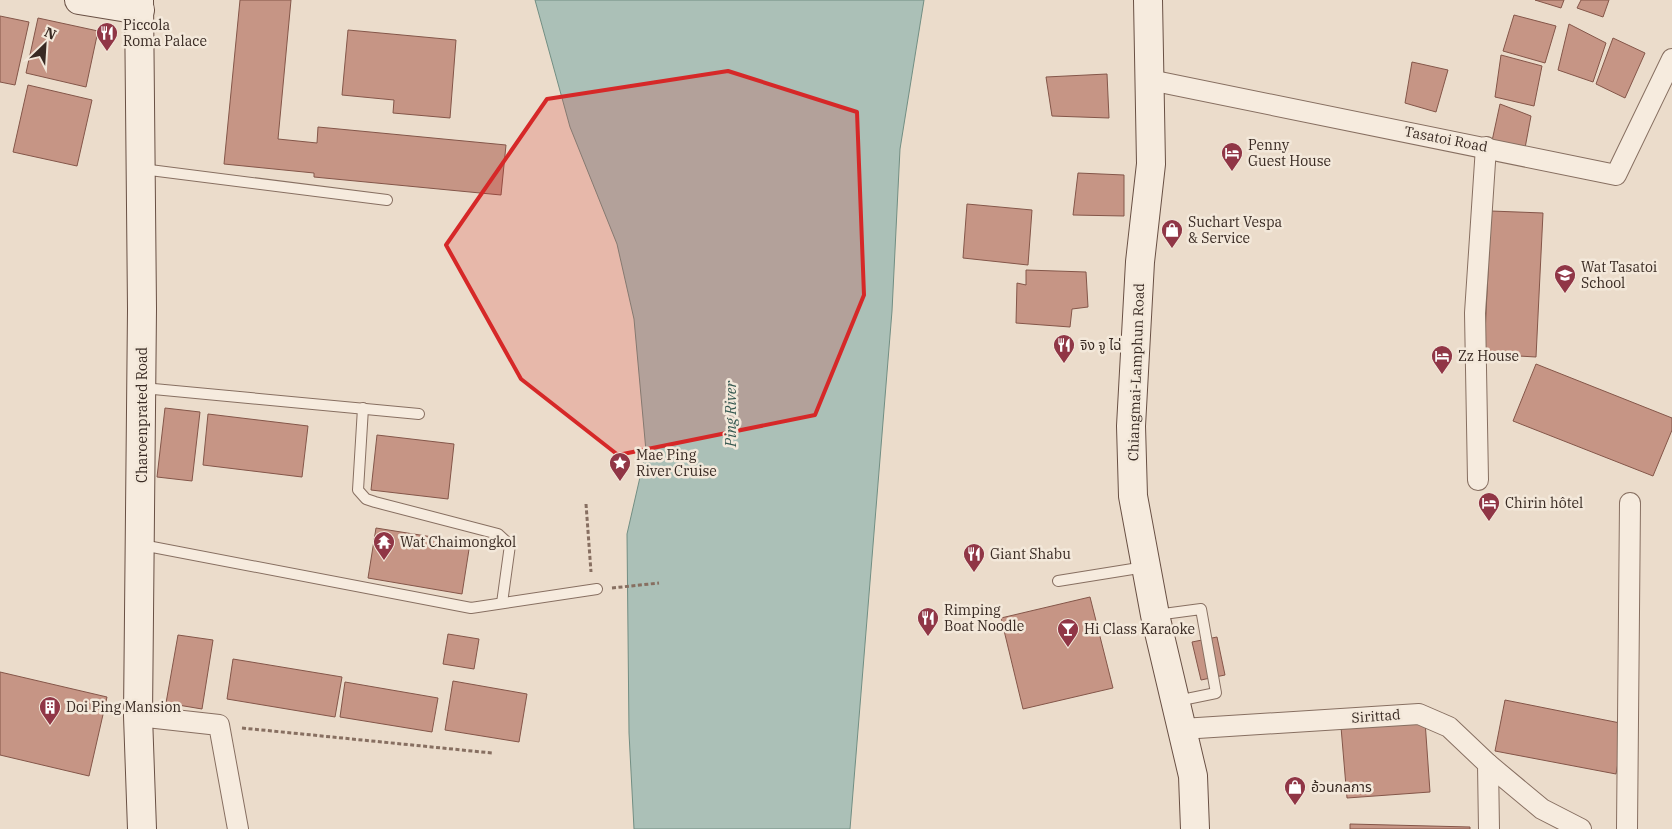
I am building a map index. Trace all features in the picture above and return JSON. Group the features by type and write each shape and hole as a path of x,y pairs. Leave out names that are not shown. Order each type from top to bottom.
{"street":[{"path":"79,0 139,5"},
{"name":"Chiangmai-Lamphun Road","path":"1148,0 1151,164 1140,262 1131,426 1132,496 1155,615 1193,776 1196,829"},
{"name":"Charoenprated Road","path":"139,5 142,388 138,716 142,829"},
{"name":"Tasatoi Road","path":"1150,80 1616,175 1672,59"},
{"path":"1478,480 1475,314 1486,147"},
{"path":"1627,829 1630,503"},
{"name":"Sirittad","path":"1182,729 1418,714 1449,727 1488,764 1542,809 1581,829"},
{"path":"138,716 219,725 238,829"},
{"path":"1488,764 1489,829"}],"lane":[{"path":"141,168 387,200"},
{"path":"142,388 419,414"},
{"path":"363,408 358,490 366,499 375,502 498,534 506,539 510,545 502,604"},
{"path":"141,544 472,608 595,590"},
{"path":"1058,581 1146,566"},
{"path":"1155,615 1201,609 1216,693 1176,702"}],"path":[{"path":"586,504 595,590 659,583"},
{"path":"219,725 492,753"}],"highlighted area":[{"path":"728,71 857,112 864,295 815,415 618,455 521,379 446,245 547,99"}],"water":[{"name":"Ping River","path":"535,0 924,0 900,149 892,311 850,829 634,829 629,733 627,534 646,451 634,319 617,244 570,127"}],"building":[{"path":"240,0 291,0 278,139 317,143 318,127 506,145 501,195 314,177 314,173 224,164"},
{"path":"1535,0 1564,0 1561,8"},
{"path":"1581,0 1609,0 1603,17 1577,8"},
{"path":"1514,15 1556,26 1545,63 1503,51"},
{"path":"0,16 29,22 15,85 0,82"},
{"path":"38,18 98,31 86,87 26,73"},
{"path":"1569,24 1606,43 1593,82 1558,70"},
{"path":"348,30 456,40 450,118 393,113 394,100 342,95"},
{"path":"1613,38 1645,53 1625,98 1596,84"},
{"path":"1501,55 1542,66 1534,106 1495,97"},
{"path":"1412,62 1448,70 1436,112 1405,103"},
{"path":"1107,74 1109,118 1052,116 1046,77"},
{"path":"28,85 92,100 77,166 13,152"},
{"path":"1500,104 1531,116 1525,148 1492,141"},
{"path":"1078,173 1124,175 1124,216 1073,215"},
{"path":"967,204 1032,210 1028,265 963,258"},
{"path":"1491,211 1543,213 1536,357 1484,354"},
{"path":"1026,270 1086,272 1088,307 1072,309 1070,327 1016,323 1017,283 1026,285"},
{"path":"1536,364 1672,418 1672,430 1653,476 1513,421"},
{"path":"165,408 200,412 192,481 157,477"},
{"path":"208,414 308,426 302,477 203,465"},
{"path":"377,435 454,444 448,499 371,490"},
{"path":"376,528 470,543 462,594 368,578"},
{"path":"1090,597 1113,688 1023,709 1001,618"},
{"path":"448,634 479,639 474,669 443,664"},
{"path":"178,635 213,640 202,709 166,703"},
{"path":"1217,637 1225,675 1201,680 1192,642"},
{"path":"233,659 342,677 335,717 227,699"},
{"name":"Doi Ping Mansion","path":"0,672 107,697 89,776 0,755"},
{"path":"453,681 527,694 519,742 445,730"},
{"path":"345,682 438,698 432,732 340,717"},
{"path":"1505,700 1625,724 1616,774 1495,751"},
{"path":"1425,721 1430,792 1347,798 1341,727"},
{"path":"1350,824 1470,827 1470,829 1350,829"}],"place":[{"name":"Piccola Roma Palace","path":"107,52"},
{"name":"Penny Guest House","path":"1232,172"},
{"name":"Suchart Vespa & Service","path":"1172,249"},
{"name":"Wat Tasatoi School","path":"1565,294"},
{"name":"จิง จู ไฉ่","path":"1064,364"},
{"name":"Zz House","path":"1442,375"},
{"name":"Mae Ping River Cruise","path":"620,482"},
{"name":"Chirin hôtel","path":"1489,522"},
{"name":"Wat Chaimongkol","path":"384,561"},
{"name":"Giant Shabu","path":"974,573"},
{"name":"Rimping Boat Noodle","path":"928,637"},
{"name":"Hi Class Karaoke","path":"1068,648"},
{"name":"Doi Ping Mansion","path":"50,726"},
{"name":"อ้วนกลการ","path":"1295,806"}]}
